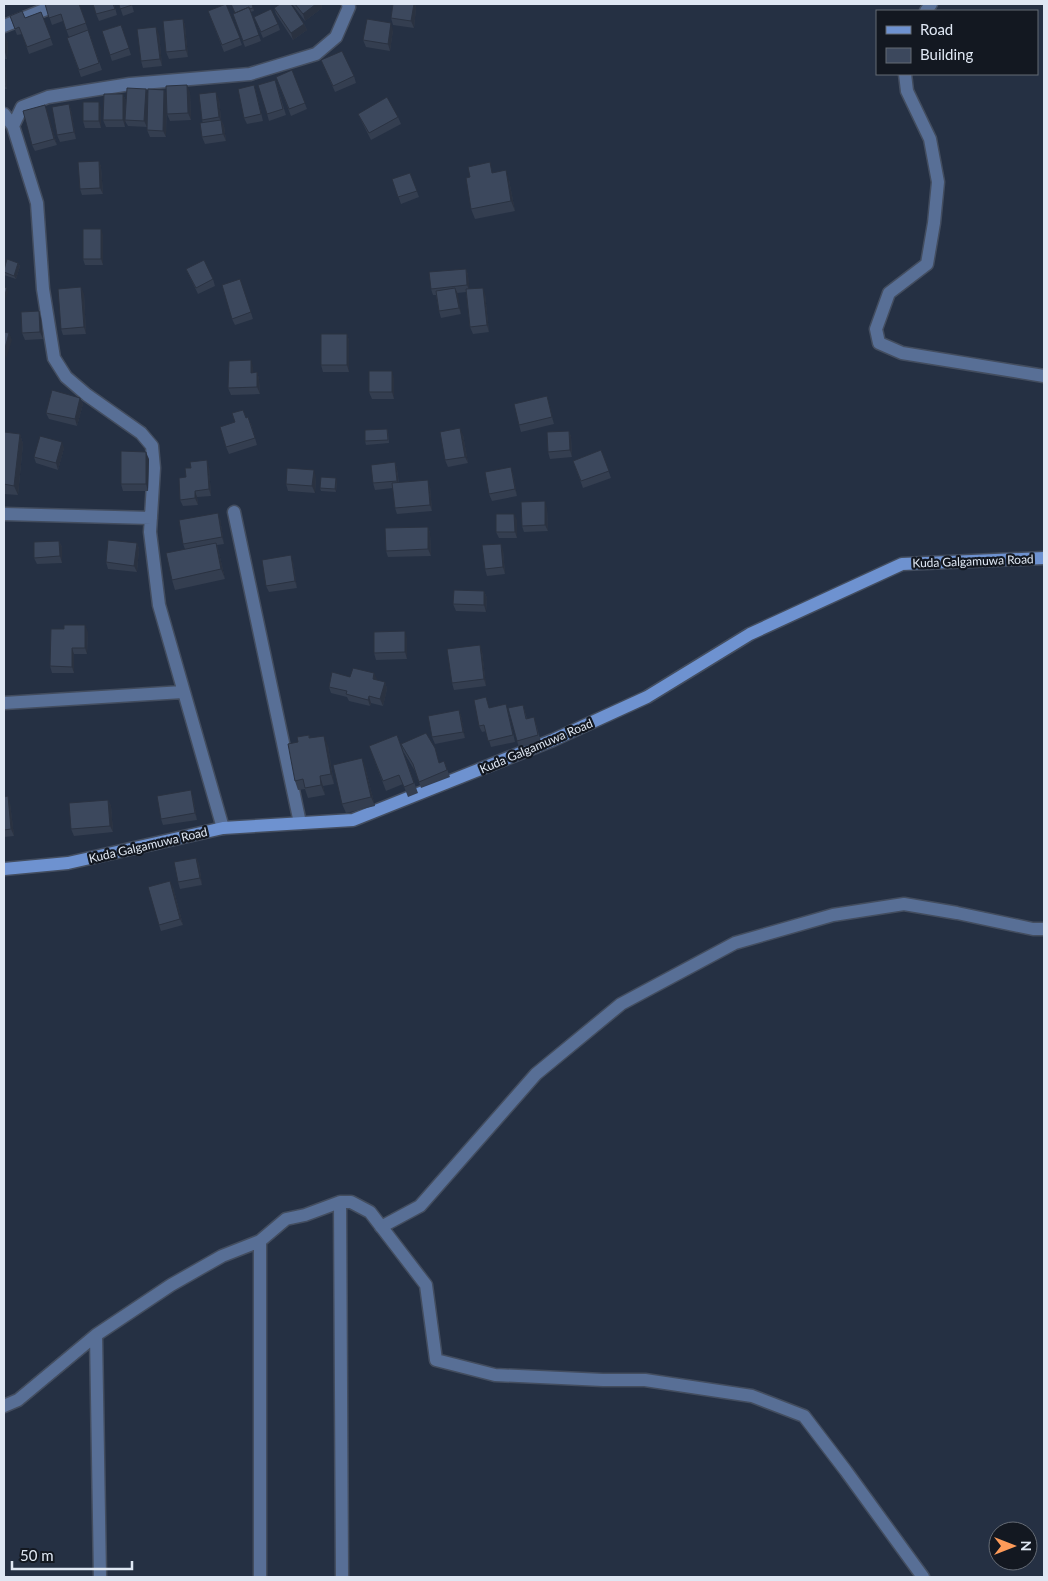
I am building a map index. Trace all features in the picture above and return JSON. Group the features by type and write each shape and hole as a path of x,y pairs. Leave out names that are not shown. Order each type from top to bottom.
{"street":[{"path":"4,26 59,4"},
{"path":"13,126 22,107 48,97 130,84 250,74 316,54 336,37 349,7 348,4"},
{"path":"904,75 907,91 930,138 938,182 928,264 889,293 876,329 879,342 902,353 1044,376"},
{"path":"4,114 13,126 37,203 43,289 54,358 66,377 86,395 141,433 152,446 154,468 150,532 158,605 223,828"},
{"path":"234,512 300,824"},
{"path":"4,514 151,518"},
{"name":"Kuda Galgamuwa Road","path":"4,869 68,863 223,828 353,820 553,740 647,697 750,634 902,564 1044,558"},
{"path":"4,703 183,692"},
{"path":"382,1227 420,1206 536,1074 621,1004 735,944 833,915 904,904 957,912 1033,929 1044,929"},
{"path":"340,1202 342,1577"},
{"path":"4,1406 18,1400 96,1335 127,1313 222,1256 260,1241 286,1219 305,1215 340,1202 351,1202 370,1212 426,1285 436,1360 495,1375 645,1380 752,1396 804,1416 922,1577"},
{"path":"260,1241 260,1577"},
{"path":"96,1335 100,1577"}],"building":[{"path":"45,4 79,4 86,23 66,30 61,14 49,18"},
{"path":"93,4 113,4 115,9 96,14"},
{"path":"119,4 131,4 132,5 120,9"},
{"path":"226,4 240,38 222,45 208,11"},
{"path":"231,4 252,4 253,8 249,9 249,7 235,13"},
{"path":"280,4 291,4 304,24 291,33 274,8"},
{"path":"295,4 316,4 303,14"},
{"path":"393,4 414,4 411,21 391,18"},
{"path":"249,7 259,35 243,41 233,14"},
{"path":"271,9 278,24 261,32 254,17"},
{"path":"22,11 25,18 41,12 51,38 27,47 19,27 15,29 10,16"},
{"path":"183,19 186,50 166,52 163,21"},
{"path":"367,19 391,23 388,44 363,40"},
{"path":"121,25 129,48 110,55 102,31"},
{"path":"156,27 160,59 141,61 137,29"},
{"path":"88,30 99,63 79,70 67,38"},
{"path":"342,51 354,76 333,86 321,60"},
{"path":"5,67 6,86 4,86"},
{"path":"292,70 305,103 289,109 276,77"},
{"path":"275,80 283,109 267,114 258,85"},
{"path":"187,85 188,113 167,114 166,86"},
{"path":"254,85 261,114 244,118 238,89"},
{"path":"127,88 146,89 144,121 125,120"},
{"path":"148,89 164,90 163,131 147,130"},
{"path":"216,92 219,117 202,120 199,94"},
{"path":"104,94 123,94 123,120 103,120"},
{"path":"387,97 398,117 369,133 358,114"},
{"path":"83,102 99,102 99,121 83,121"},
{"path":"69,104 74,132 57,135 52,107"},
{"path":"45,105 54,139 32,145 23,111"},
{"path":"221,120 223,134 202,137 200,123"},
{"path":"99,161 100,188 80,189 78,162"},
{"path":"490,162 492,173 506,170 511,201 471,209 466,178 470,177 468,167"},
{"path":"410,173 417,191 398,197 392,179"},
{"path":"83,229 101,229 101,259 83,259"},
{"path":"7,259 18,263 14,276 4,272"},
{"path":"204,260 213,279 196,288 186,269"},
{"path":"466,269 467,285 431,289 429,272"},
{"path":"240,279 251,312 232,319 222,285"},
{"path":"4,287 7,288 4,298"},
{"path":"81,287 84,327 61,329 58,289"},
{"path":"455,288 459,308 439,311 436,291"},
{"path":"483,288 487,325 470,327 466,289"},
{"path":"39,311 40,332 22,333 21,312"},
{"path":"4,332 9,333 4,352"},
{"path":"321,334 347,334 347,365 321,365"},
{"path":"251,360 251,373 257,372 257,387 228,388 229,361"},
{"path":"369,371 392,371 392,392 369,392"},
{"path":"52,390 80,398 75,419 46,413"},
{"path":"547,396 552,417 519,425 514,404"},
{"path":"243,410 246,418 248,417 255,438 226,447 220,427 235,422 232,413"},
{"path":"460,428 465,457 445,460 440,432"},
{"path":"387,429 388,440 365,441 365,430"},
{"path":"569,431 570,450 548,452 547,432"},
{"path":"4,432 20,434 14,486 4,484"},
{"path":"40,436 62,442 56,463 34,457"},
{"path":"601,450 609,471 581,481 573,461"},
{"path":"121,451 146,452 146,484 121,484"},
{"path":"207,460 209,489 195,491 195,498 180,500 179,478 186,477 185,468 191,468 190,462"},
{"path":"395,462 397,481 373,483 371,465"},
{"path":"511,467 515,489 489,494 485,472"},
{"path":"287,468 314,470 312,486 286,484"},
{"path":"321,477 336,478 335,489 320,488"},
{"path":"428,480 430,505 395,508 392,483"},
{"path":"545,501 545,525 522,526 521,502"},
{"path":"218,513 222,537 183,544 179,520"},
{"path":"496,514 514,514 515,532 496,532"},
{"path":"428,527 428,549 386,551 385,528"},
{"path":"108,540 137,543 134,566 106,562"},
{"path":"59,541 60,556 34,558 34,542"},
{"path":"216,543 221,569 172,580 166,553"},
{"path":"501,544 503,567 485,569 482,545"},
{"path":"291,555 295,581 266,586 262,560"},
{"path":"454,590 484,591 484,605 453,604"},
{"path":"64,625 85,625 85,648 72,648 72,667 50,666 51,629 64,629"},
{"path":"405,631 405,652 374,653 374,632"},
{"path":"480,645 484,679 452,683 447,649"},
{"path":"353,668 374,673 373,679 385,682 380,699 369,696 368,700 346,694 347,691 329,687 332,672 350,677"},
{"path":"486,697 489,708 506,704 513,735 488,741 484,725 479,726 474,700"},
{"path":"523,705 526,719 534,717 538,735 517,741 508,708"},
{"path":"459,710 463,732 432,737 428,716"},
{"path":"426,733 435,748 439,763 444,761 447,770 419,782 413,764 401,744"},
{"path":"309,735 309,738 324,736 331,774 320,776 321,785 305,788 303,779 295,781 288,744 298,742 297,737"},
{"path":"397,735 414,783 404,787 399,775 383,781 369,746"},
{"path":"362,758 371,797 342,804 333,765"},
{"path":"191,790 195,813 161,819 157,796"},
{"path":"8,796 11,829 4,830 4,797"},
{"path":"108,800 110,826 71,829 69,803"},
{"path":"196,858 200,878 178,882 174,862"},
{"path":"170,881 180,919 159,925 148,887"}]}
